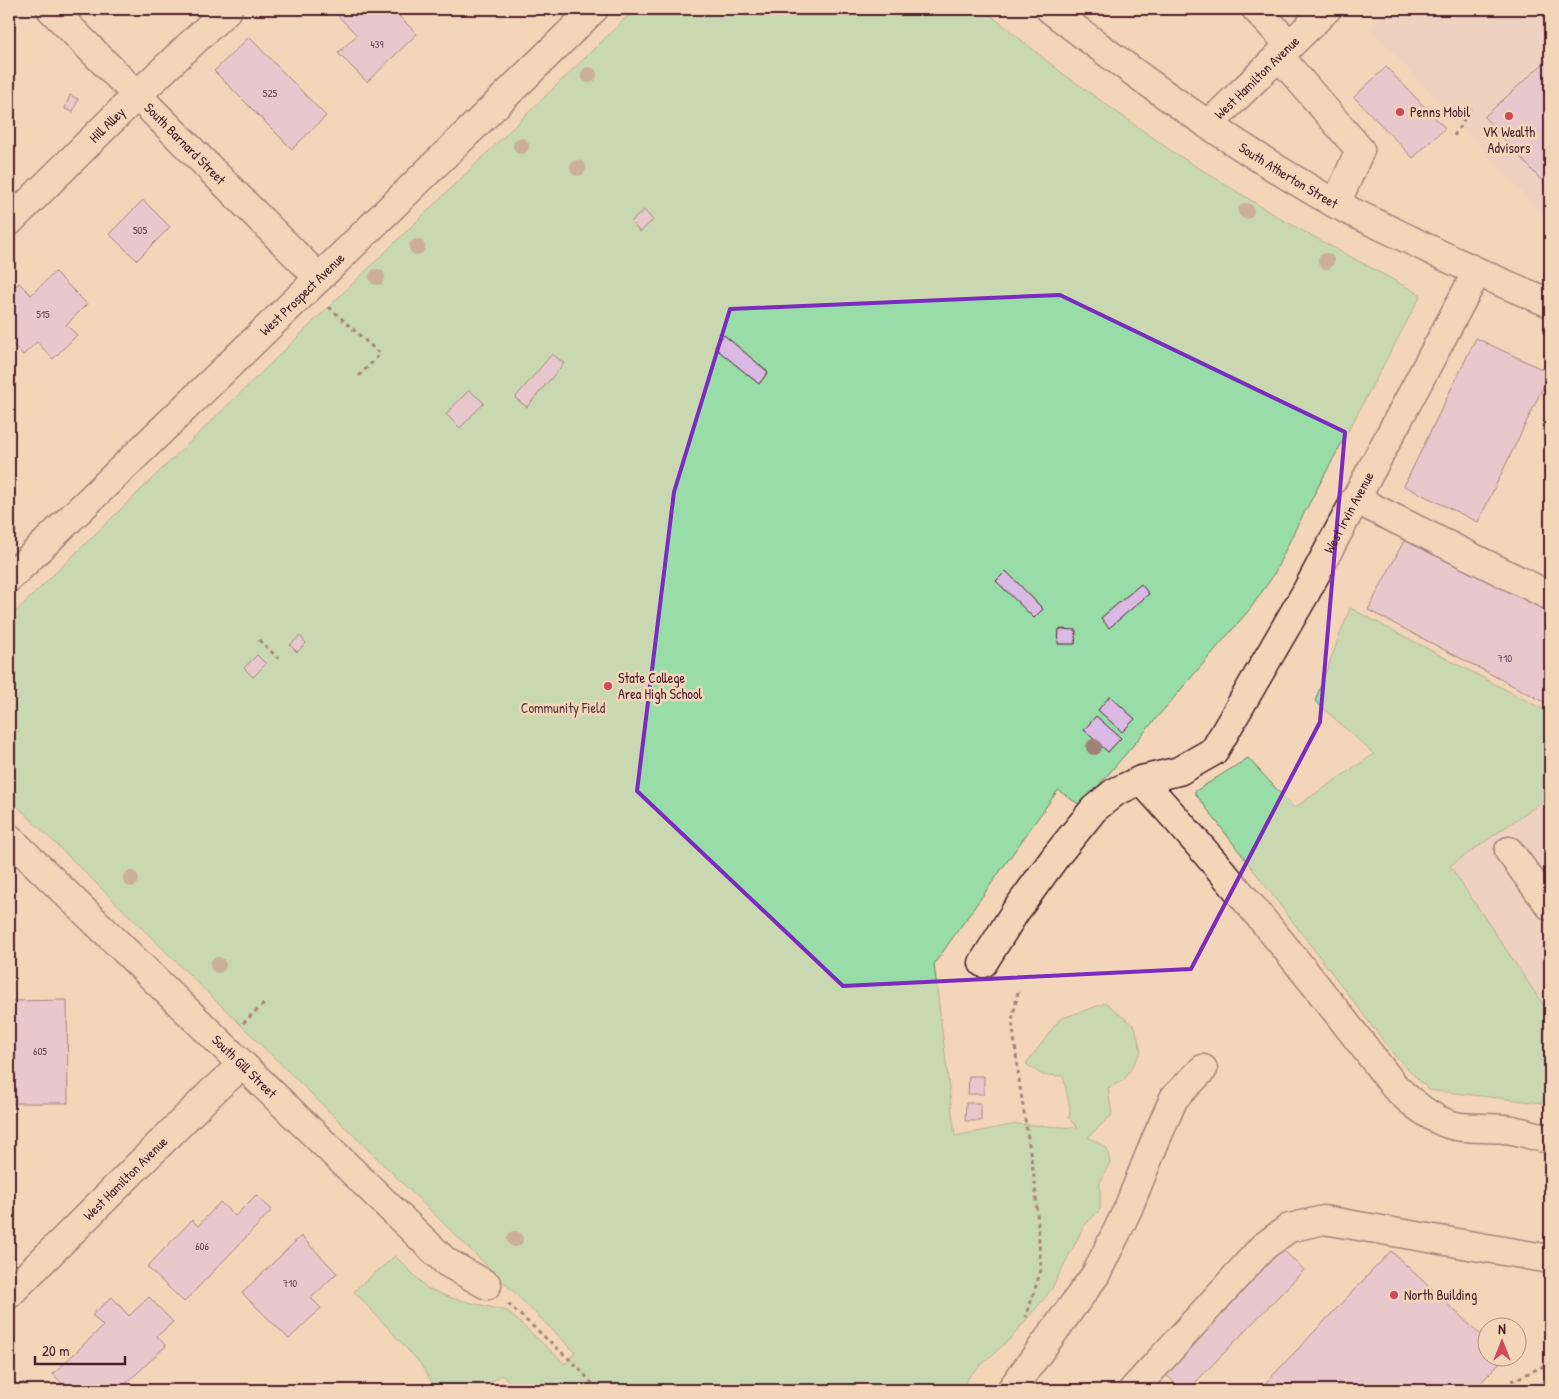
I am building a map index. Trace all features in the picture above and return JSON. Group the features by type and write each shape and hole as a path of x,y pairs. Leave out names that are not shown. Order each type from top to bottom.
{"street":[{"name":"South Barnard Street","path":"51,9 137,96 314,283"},
{"name":"Hill Alley","path":"9,222 228,9"},
{"name":"West Prospect Avenue","path":"9,578 594,9"},
{"name":"South Atherton Street","path":"1050,9 1141,78 1208,125 1273,167 1336,204 1478,272 1550,303"},
{"path":"1256,9 1360,150 1336,204"},
{"name":"West Hamilton Avenue","path":"1208,125 1327,9"},
{"name":"West Irvin Avenue","path":"1141,780 1179,771 1214,751 1305,594 1478,272"},
{"path":"1356,499 1550,596"},
{"path":"983,963 1015,912 1056,856 1094,809 1115,792 1141,780 1262,918 1395,1087 1406,1098 1445,1123 1455,1126 1506,1129 1550,1139"},
{"name":"South Gill Street","path":"9,838 446,1262 487,1286"},
{"path":"1509,851 1550,906"},
{"name":"West Hamilton Avenue","path":"9,1294 215,1089 242,1065"},
{"path":"1011,1390 1096,1274 1128,1211 1174,1098 1203,1069"},
{"path":"1133,1390 1263,1247 1289,1228 1324,1220 1550,1259"}],"path":[{"path":"1454,136 1471,108"},
{"path":"314,283 380,354 359,376"},
{"path":"259,640 279,659"},
{"path":"1018,992 1012,1020 1035,1183 1041,1270 1026,1320"},
{"path":"246,1020 264,1004"},
{"path":"487,1286 538,1329 598,1390"},
{"path":"1498,1390 1514,1380 1550,1363"}],"highlighted area":[{"path":"1060,295 1345,432 1320,722 1191,969 843,986 637,791 674,492 730,309"}],"shaded area":[{"path":"1388,9 1550,9 1550,220 1540,212 1369,27"},
{"path":"1550,796 1550,1015 1450,866"}],"green space":[{"name":"Community Field","path":"635,9 983,9 1062,73 1173,152 1281,219 1421,295 1295,530 1273,576 1250,609 1081,806 1058,790 934,964 955,1136 1016,1124 1078,1128 1069,1119 1070,1108 1063,1076 1042,1075 1026,1064 1060,1019 1106,1003 1135,1027 1141,1051 1125,1079 1108,1088 1112,1115 1088,1137 1107,1148 1110,1162 1100,1182 1100,1210 1084,1226 1051,1290 1011,1338 970,1375 961,1390 519,1390 502,1375 478,1390 437,1390 419,1362 354,1291 395,1256 427,1288 451,1298 507,1311 565,1364 575,1352 9,798 9,618"},
{"path":"1350,608 1550,713 1550,796 1450,866 1550,1015 1550,1104 1429,1090 1395,1056 1194,792 1248,758 1294,808 1374,754 1315,701"}],"building":[{"path":"331,9 392,9 417,34 367,82 338,53 357,35"},
{"path":"249,37 326,116 292,149 214,71"},
{"path":"1547,60 1550,60 1550,190 1484,117"},
{"name":"Penns Mobil","path":"1386,67 1445,128 1413,158 1354,97"},
{"path":"70,95 78,99 73,112 65,109"},
{"path":"143,200 170,227 137,260 109,234"},
{"path":"644,210 653,220 640,232 631,222"},
{"path":"55,272 87,304 66,325 77,335 53,359 37,342 23,355 9,340 9,293 19,283 31,295"},
{"path":"724,335 768,372 759,384 714,347"},
{"path":"1476,338 1550,373 1478,522 1404,486"},
{"path":"552,354 564,363 527,407 515,398"},
{"path":"469,390 484,403 460,428 446,414"},
{"path":"1407,535 1550,609 1550,705 1368,610"},
{"path":"1006,571 1043,609 1034,618 996,581"},
{"path":"1141,584 1149,594 1109,628 1101,618"},
{"path":"1059,629 1076,630 1075,644 1058,644"},
{"path":"300,636 306,643 297,652 290,645"},
{"path":"257,655 266,664 253,677 244,668"},
{"path":"1110,696 1135,719 1122,732 1098,710"},
{"path":"1096,716 1121,738 1108,752 1084,730"},
{"path":"67,1000 68,1103 9,1103 9,1066 12,1066 12,1036 9,1036 9,1001"},
{"path":"969,1076 984,1076 984,1094 968,1094"},
{"path":"966,1103 981,1103 981,1121 965,1121"},
{"path":"256,1195 272,1210 184,1302 147,1267 192,1220 198,1226 220,1202 235,1216"},
{"path":"301,1236 337,1273 311,1298 321,1308 289,1339 242,1293"},
{"path":"1281,1248 1304,1270 1188,1390 1182,1390 1162,1371"},
{"name":"North Building","path":"1391,1251 1476,1331 1476,1366 1497,1366 1474,1390 1259,1390"},
{"path":"112,1297 129,1316 149,1297 173,1322 157,1336 166,1346 119,1390 68,1390 53,1374 103,1326 92,1315"},
{"path":"23,1382 32,1390 15,1390"}],"place":[{"name":"Penns Mobil","path":"1400,112"},
{"name":"VK Wealth Advisors","path":"1509,116"},
{"name":"State College Area High School","path":"608,686"},
{"name":"North Building","path":"1394,1295"}]}
